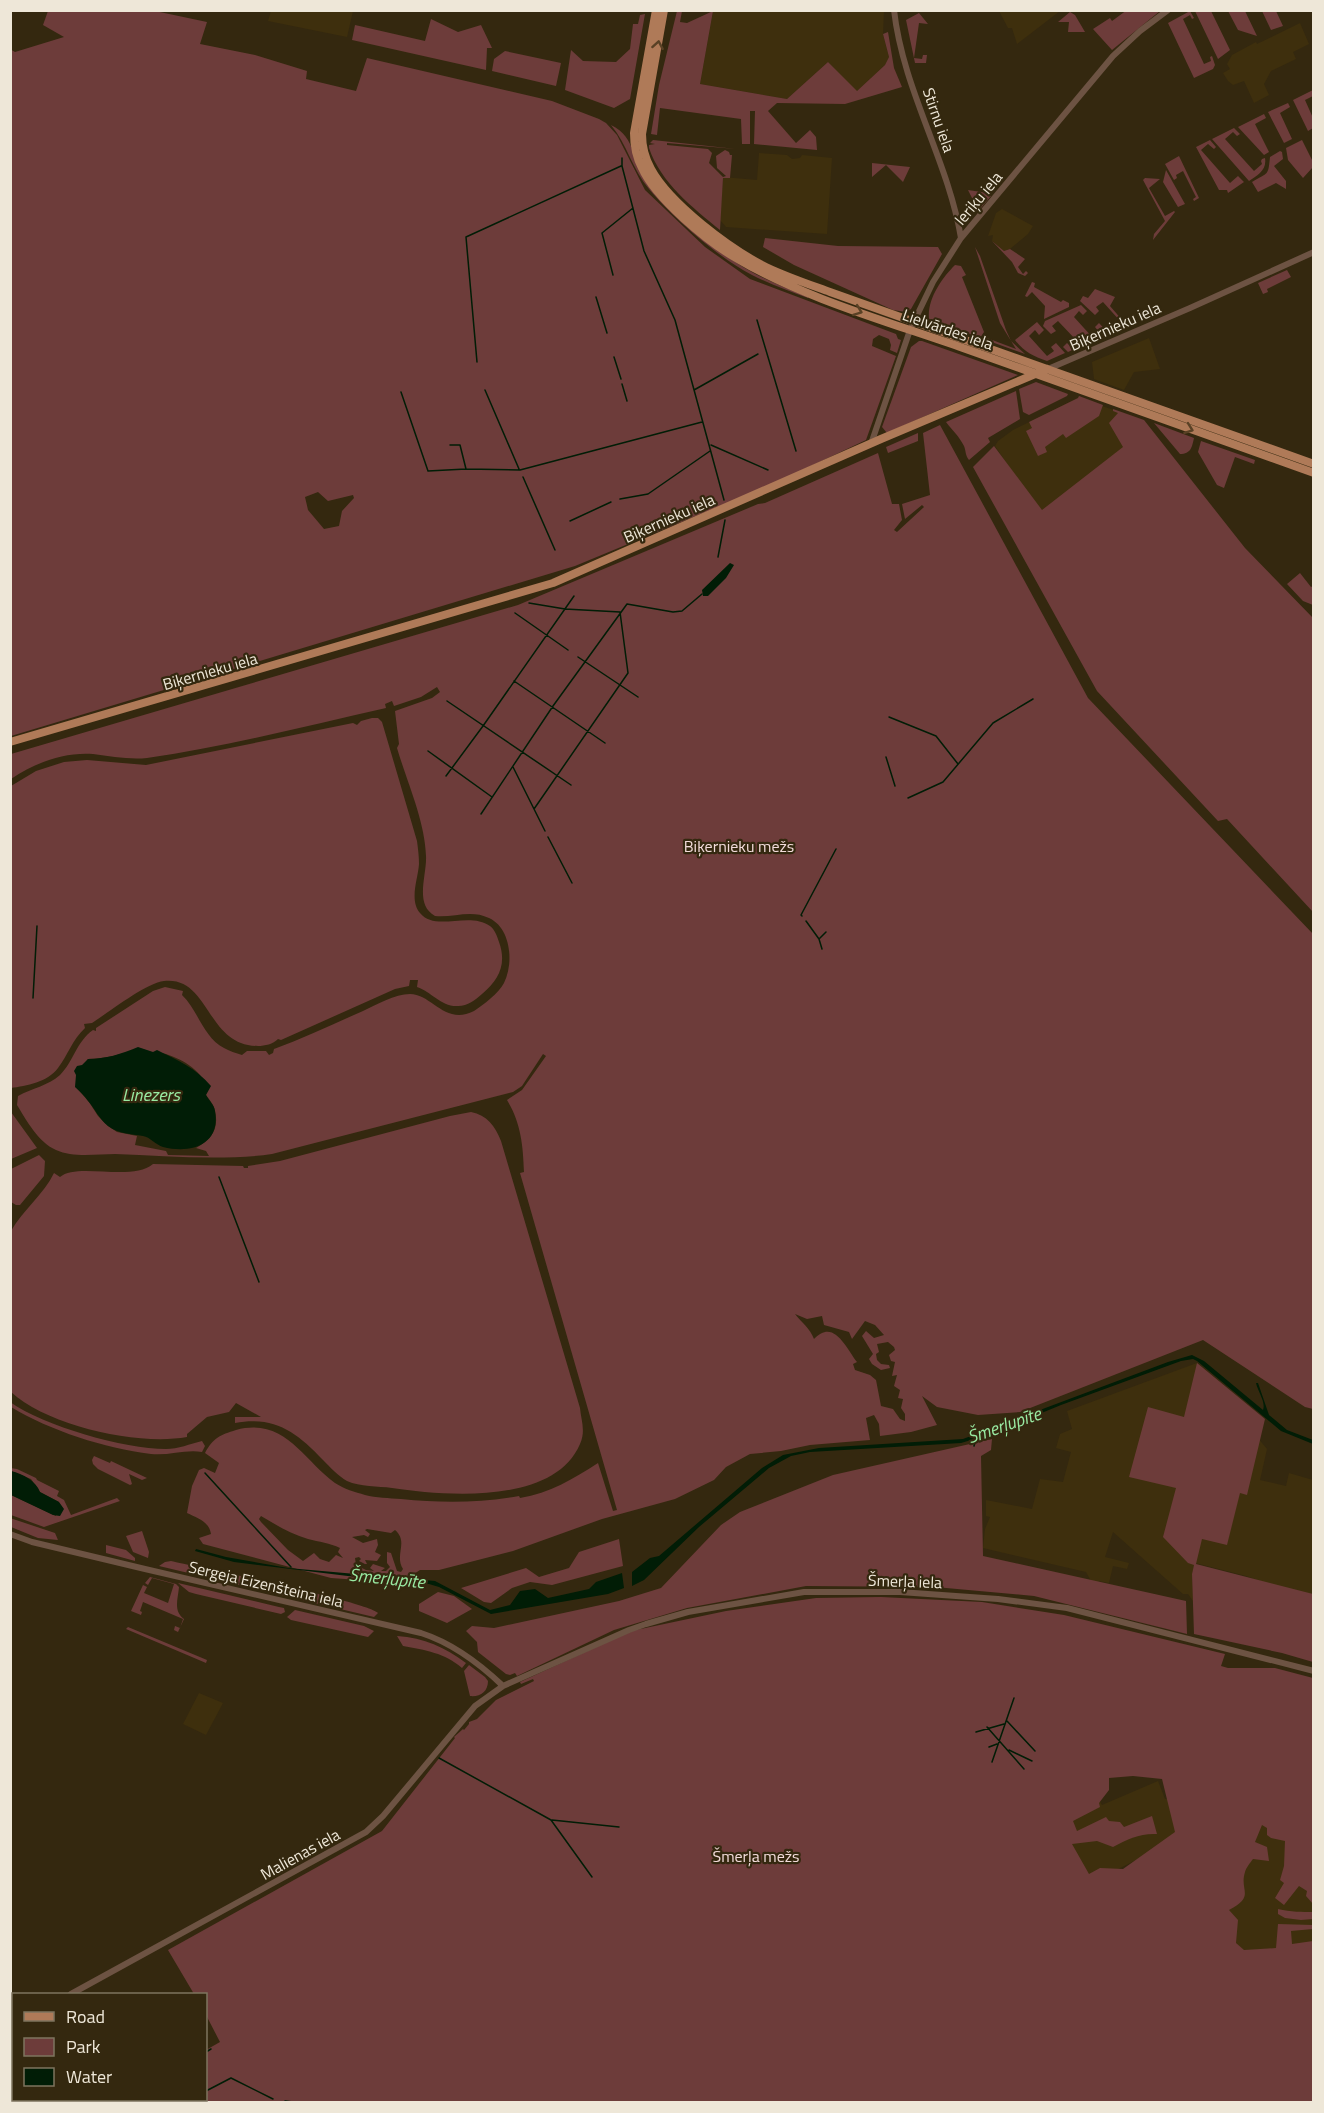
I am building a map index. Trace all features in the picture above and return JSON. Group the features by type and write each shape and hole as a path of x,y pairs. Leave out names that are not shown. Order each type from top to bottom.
{"main road":[{"path":"648,78 656,10"},
{"path":"638,134 664,10"},
{"name":"Lielvārdes iela","path":"638,134 645,157 659,181 698,220 739,252 799,281 1047,369 1115,398"},
{"name":"Lielvārdes iela","path":"638,134 636,152 649,182 703,235 768,276 910,330 1035,374 1115,398 1294,462 1314,473"},
{"name":"Biķernieku iela","path":"10,742 553,583 1047,369"},
{"name":"Lielvārdes iela","path":"1294,462 1314,464"}],"street":[{"name":"Stirnu iela","path":"894,10 897,36 958,221 961,238"},
{"name":"Ieriķu iela","path":"871,444 910,330 933,282 961,238 1113,56 1140,31 1168,10"},
{"name":"Biķernieku iela","path":"1047,369 1209,300 1314,252"},
{"name":"Sergeja Eizenšteina iela","path":"10,1534 32,1542 144,1569 421,1633 444,1642 491,1675 502,1686"},
{"name":"Šmerļa iela","path":"502,1686 646,1624 718,1606 804,1592 900,1592 998,1599 1067,1608 1314,1671"},
{"name":"Malienas iela","path":"75,1993 366,1832 383,1816 475,1706 502,1686"}],"shaded area":[{"path":"271,11 353,11 347,37 268,21"},
{"path":"713,11 884,11 883,34 889,57 885,65 856,92 828,62 787,99 700,84"},
{"path":"999,11 1060,11 1017,44 1012,28 1008,28"},
{"path":"1300,23 1309,44 1293,52 1296,59 1271,71 1264,84 1269,95 1254,103 1244,81 1233,85 1228,81 1223,73 1230,69 1227,64 1232,55"},
{"path":"759,153 787,155 792,159 800,158 802,155 832,158 827,234 726,227 720,220 723,177 757,180"},
{"path":"1002,209 1033,226 1028,234 1010,249 1004,251 992,241 993,235 988,236 996,213"},
{"path":"1149,338 1160,369 1134,372 1124,390 1094,379 1092,362"},
{"path":"1078,398 1120,412 1175,462 1042,515 995,446 1013,430"},
{"path":"1197,1363 1237,1397 1252,1431 1267,1449 1260,1480 1286,1486 1289,1473 1313,1480 1313,1600 1246,1576 1195,1563 1192,1574 1193,1601 1188,1594 1183,1594 1113,1532 1105,1557 1129,1563 1127,1569 1113,1566 1109,1583 1099,1581 1096,1590 1086,1572 983,1548 985,1529 990,1517 986,1516 986,1500 1032,1509 1040,1479 1063,1482 1071,1452 1056,1448 1060,1434 1072,1429 1067,1411"},
{"path":"199,1693 223,1703 206,1735 183,1724"},
{"path":"1083,1771 1102,1805 1158,1781 1165,1799 1169,1799 1179,1838 1091,1883 1044,1791"},
{"path":"1264,1812 1314,1852 1313,1972 1270,2032 1197,1913"}],"green space":[{"path":"1127,10 1160,11 1112,50 1093,29 1110,18 1112,21"},
{"path":"48,11 155,11 207,22 200,44 255,55 307,71 306,79 356,91 367,58 552,101 599,119 617,135 645,190 705,247 750,279 896,334 901,340 897,353 890,350 889,339 879,335 873,339 872,346 896,356 866,440 773,484 575,566 11,736 10,49 15,52 64,37 43,25","holes":["318,492 328,501 353,495 354,498 342,511 339,526 324,529 308,510 305,497"]},
{"path":"677,11 682,11 680,22 687,23 713,11 700,84 787,99 828,62 857,91 885,65 889,57 883,34 888,32 894,68 902,87 845,104 777,103 768,111 796,143 810,130 816,137 817,150 754,144 755,111 750,111 750,144 742,144 741,119 660,108 657,135 651,134 659,85"},
{"path":"1190,11 1194,18 1192,19 1190,15 1183,19 1204,64 1211,61 1212,56 1215,65 1213,69 1194,78 1168,23"},
{"path":"1195,11 1211,11 1230,50 1218,59"},
{"path":"1228,11 1245,11 1257,36 1238,30"},
{"path":"1262,11 1276,11 1283,26 1271,30"},
{"path":"1070,12 1075,15 1085,32 1068,32 1069,22 1058,22"},
{"path":"919,13 928,24 919,23 914,58 922,59 923,55 927,55 926,63 915,63 906,20"},
{"path":"645,14 630,99 614,108 565,90 571,50 583,61 616,62 630,49 633,24 638,24 640,15"},
{"path":"431,19 458,32 481,25 492,48 487,48 486,70 352,40 355,25 425,41"},
{"path":"505,51 561,63 556,86 492,71 494,59"},
{"path":"1313,90 1313,96 1305,100 1313,118 1313,128 1308,131 1293,100"},
{"path":"1288,103 1290,107 1280,113 1292,139 1284,143 1268,112"},
{"path":"1264,114 1266,118 1255,124 1269,152 1264,155 1238,127"},
{"path":"611,125 626,136 648,185 682,221 750,271 808,298 739,268 697,237 659,200 643,182"},
{"path":"1234,128 1240,134 1237,136 1233,132 1225,139 1254,171 1265,158 1263,169 1249,181 1212,139"},
{"path":"653,140 736,149 667,143 667,145 708,149 712,153 709,163 723,177 726,176 717,168 716,156 725,150 732,155 730,178 723,178 720,230 678,194 669,183 654,161 649,148 649,145 655,144 650,143"},
{"path":"1210,140 1216,147 1214,149 1208,144 1201,150 1230,183 1238,176 1244,182 1228,193 1227,190 1219,190 1196,147"},
{"path":"1302,140 1313,162 1313,167 1303,178 1288,160 1286,148"},
{"path":"1280,151 1283,159 1274,166 1286,181 1286,189 1276,183 1258,192 1252,182 1267,173 1270,157"},
{"path":"1179,156 1199,198 1194,201 1196,197 1183,171 1176,175 1177,178 1174,180 1165,164"},
{"path":"872,163 910,167 903,182 886,165 872,177"},
{"path":"1166,170 1185,204 1178,207 1163,182"},
{"path":"1145,178 1160,179 1149,188 1165,216 1175,212 1153,240 1154,234 1165,221 1143,180"},
{"path":"968,190 988,193 991,196 981,208 977,208"},
{"path":"765,238 838,246 938,247 942,254 911,309 906,312 893,310 794,265 763,247"},
{"path":"992,241 1004,251 1010,249 1025,259 1018,267 1023,274 1026,271 1028,273 1025,276 1018,273 1012,262"},
{"path":"975,247 980,256 1011,341 1000,323"},
{"path":"955,265 961,266 966,275 962,277 984,332 980,338 929,319 930,304 936,289"},
{"path":"1287,270 1291,277 1267,289 1268,292 1263,294 1258,283"},
{"path":"1032,282 1035,283 1034,287 1061,302 1063,300 1069,303 1069,307 1044,319 1045,306 1032,292 1027,297 1025,296"},
{"path":"1095,289 1115,297 1110,306 1126,327 1111,334 1106,328 1111,324 1115,328 1121,322 1103,302 1096,307 1099,311 1095,315 1080,301 1083,296 1088,298"},
{"path":"1081,305 1087,311 1083,315 1079,311 1074,317 1093,338 1099,332 1095,327 1099,323 1109,334 1068,352 1063,347 1067,343 1071,347 1077,341 1058,321 1052,326 1056,331 1051,334 1043,326 1045,321"},
{"path":"1037,322 1044,330 1039,335 1035,330 1029,336 1047,356 1054,351 1051,347 1056,343 1065,353 1047,361 1029,353 1018,344 1015,340"},
{"path":"987,338 1016,349 1011,341 1025,354 986,340"},
{"path":"919,341 1018,375 887,433 882,427 911,347"},
{"path":"1036,382 1068,394 1029,415 1023,412 1019,389"},
{"path":"1016,391 1020,419 988,438 990,442 969,460 962,442 946,422"},
{"path":"1079,396 1103,405 1099,416 1066,438 1063,434 1045,447 1047,452 1038,456 1026,431 1032,428 1029,422"},
{"path":"1113,409 1144,420 1245,548 1313,618 1313,912 1227,819 1218,821 1097,691 973,467 994,446 1042,510 1123,447 1109,423 1118,413"},
{"path":"1154,423 1194,438 1187,453 1180,454"},
{"name":"Biķernieku mežs","path":"940,425 1088,698 1313,934 1313,1409 1305,1407 1203,1340 1020,1412 978,1415 937,1407 922,1396 937,1425 911,1432 880,1436 879,1424 874,1415 866,1418 870,1440 810,1445 750,1454 726,1467 714,1480 675,1499 602,1519 513,1551 439,1570 420,1570 400,1583 331,1578 203,1544 199,1538 211,1534 208,1526 202,1520 187,1513 192,1486 199,1470 204,1468 215,1473 219,1463 205,1453 214,1440 221,1436 236,1430 253,1428 268,1430 292,1443 338,1485 357,1493 378,1497 446,1502 519,1496 520,1498 551,1489 598,1463 613,1511 617,1510 520,1173 524,1172 520,1134 507,1100 522,1090 546,1056 543,1054 522,1086 513,1092 272,1154 215,1158 115,1154 77,1155 56,1150 38,1136 25,1118 17,1105 18,1096 55,1079 65,1070 87,1035 153,991 165,987 183,991 182,995 211,1037 224,1048 242,1055 247,1051 266,1051 269,1055 274,1049 404,994 418,995 455,1015 464,1015 474,1011 502,987 509,966 508,947 502,930 489,918 476,914 435,916 429,911 423,897 425,843 419,815 397,748 399,744 395,711 432,698 440,692 437,687 421,697 394,706 392,701 385,704 386,708 237,742 147,758 93,754 71,755 30,768 11,779 11,754 518,605 765,503 878,453 892,504 899,504 902,520 894,530 897,532 924,507 922,505 905,519 902,504 930,495 923,433","holes":["128,1052 157,1052 194,1068 203,1080 206,1095 216,1114 214,1132 196,1148 206,1151 209,1156 168,1155 166,1151 135,1145 137,1136 117,1132 108,1126 76,1087 76,1075 88,1059","795,1314 807,1319 822,1316 824,1325 849,1332 852,1339 865,1321 875,1325 884,1335 874,1338 866,1331 862,1336 873,1354 869,1359 881,1370 890,1368 889,1365 881,1364 877,1360 876,1354 879,1352 877,1344 888,1342 894,1347 895,1350 889,1355 891,1361 895,1362 892,1376 897,1375 894,1386 900,1390 898,1398 903,1399 901,1408 905,1414 905,1421 900,1419 893,1409 881,1406 876,1380 870,1375 855,1370 853,1364 857,1362 839,1337 828,1332 821,1333 814,1339","261,1516 296,1535 340,1548 338,1552 343,1558 336,1555 329,1562 320,1559 314,1553 303,1561 288,1550 259,1519","365,1530 391,1533 395,1530 401,1539 400,1559 403,1569 401,1572 397,1571 391,1553 387,1552 387,1563 390,1567 386,1571 381,1571 385,1568 373,1564 370,1568 374,1571 356,1565 355,1558 359,1557 361,1559 359,1561 367,1564 365,1560 377,1561 381,1555 375,1552 378,1545 377,1539 363,1543 352,1537 364,1535 368,1537 370,1534"]},
{"path":"918,433 918,441 888,453 886,447"},
{"path":"1201,441 1255,460 1254,464 1235,457 1224,488 1217,485 1198,452"},
{"path":"1300,573 1311,587 1313,586 1313,605 1303,601 1287,584"},
{"path":"378,718 382,722 417,841 419,864 415,902 417,908 426,918 434,921 472,920 482,922 492,928 496,933 501,950 502,964 497,977 488,989 468,1004 452,1006 417,987 418,980 410,980 409,986 395,989 281,1040 258,1046 241,1043 228,1035 191,989 179,982 164,981 138,992 92,1023 84,1024 85,1028 49,1077 11,1088 11,786 36,771 64,762 87,760 146,765 353,723 357,725 361,721"},
{"path":"11,1112 37,1148 11,1159"},
{"path":"471,1112 490,1122 501,1141 580,1408 583,1430 580,1444 567,1464 547,1478 523,1487 468,1494 363,1485 344,1479 303,1441 284,1428 262,1422 235,1423 235,1417 261,1417 236,1403 229,1412 207,1417 187,1434 187,1437 144,1439 94,1431 70,1424 47,1415 11,1392 11,1231 54,1173 60,1177 79,1171 132,1172 153,1164 248,1168 248,1166 280,1161"},
{"path":"39,1155 45,1161 44,1176 20,1205 16,1205 11,1202 11,1169"},
{"path":"1197,1363 1265,1419 1247,1495 1240,1493 1227,1545 1202,1539 1196,1564 1313,1594 1313,1662 1194,1634 1192,1574 1194,1565 1188,1563 1163,1537 1176,1488 1129,1477 1148,1407 1184,1417"},
{"path":"10,1402 63,1427 129,1445 166,1449 202,1441 205,1446 202,1452 157,1454 115,1448 43,1424 11,1407"},
{"path":"992,1439 991,1450 981,1456 983,1556 1186,1601 1187,1634 1034,1596 935,1587 806,1586 687,1608 614,1630 517,1676 515,1673 506,1674 478,1652 477,1642 466,1631 472,1626 494,1628 619,1601 661,1588 721,1525 740,1512 833,1475"},
{"path":"94,1456 110,1463 111,1461 147,1478 142,1480 129,1474 132,1484 130,1485 98,1469 93,1464"},
{"path":"10,1468 17,1469 59,1491 57,1496 64,1500 71,1515 117,1498 120,1501 44,1527 11,1515 11,1495 56,1516 59,1502 40,1492 31,1479 11,1471"},
{"path":"10,1518 55,1533 58,1540 38,1538 11,1527"},
{"path":"142,1531 149,1552 148,1558 133,1552 126,1536"},
{"path":"619,1539 623,1566 552,1585 530,1582 512,1588 491,1603 484,1602 461,1588 526,1568 539,1577 569,1568 579,1552"},
{"path":"106,1545 126,1550 135,1558 135,1561 106,1553"},
{"path":"171,1561 315,1593 378,1613 374,1617 159,1566"},
{"path":"150,1577 176,1584 179,1587 177,1609 184,1619 180,1627 183,1619 143,1602 141,1615 131,1611 143,1585 147,1587 144,1593 168,1603 174,1584 152,1578 148,1585 145,1583"},
{"path":"178,1583 284,1608 285,1612 281,1614 196,1594 189,1592"},
{"path":"438,1592 454,1596 472,1609 447,1623 419,1611 419,1604"},
{"name":"Šmerļa mežs","path":"881,1597 982,1602 1064,1615 1225,1654 1221,1666 1228,1668 1275,1668 1313,1678 1313,1904 1306,1896 1307,1891 1299,1886 1284,1905 1275,1898 1284,1883 1280,1880 1284,1866 1285,1841 1271,1838 1267,1835 1267,1828 1262,1825 1255,1842 1267,1847 1269,1861 1253,1859 1245,1872 1244,1897 1229,1910 1238,1920 1236,1943 1244,1950 1276,1948 1278,1924 1313,1925 1313,1929 1291,1931 1292,1944 1313,1941 1313,2102 115,2102 207,2101 207,2049 220,2042 207,2017 207,1993 193,1993 168,1950 382,1831 454,1737 464,1730 469,1722 477,1719 496,1700 534,1681 533,1679 521,1684 520,1682 631,1631 726,1611 816,1598","holes":["1133,1776 1162,1779 1175,1832 1123,1869 1100,1868 1089,1874 1072,1844 1097,1841 1113,1847 1134,1837 1157,1834 1152,1816 1124,1827 1120,1822 1109,1821 1106,1817 1077,1831 1073,1821 1100,1807 1099,1803 1109,1790 1109,1778"]},
{"path":"295,1610 364,1626 374,1631 368,1637 291,1620 287,1617"},
{"path":"128,1627 207,1660 206,1663 126,1629"},
{"path":"397,1636 434,1644 466,1663 462,1668 442,1656 403,1646"},
{"path":"469,1665 488,1681 485,1691 477,1696 470,1696 464,1671"},
{"path":"1278,1909 1313,1912 1313,1919 1285,1918 1278,1914"}],"water":[{"path":"730,563 734,565 726,578 708,596 703,596 702,590"},
{"name":"Linezers","path":"138,1047 153,1052 157,1050 179,1061 193,1069 211,1086 206,1095 213,1104 216,1123 209,1139 202,1144 193,1148 174,1149 160,1146 146,1137 116,1131 105,1123 75,1087 74,1071 77,1066 82,1065 88,1059 113,1056"},
{"name":"Šmerļupīte","path":"1192,1355 1204,1361 1263,1410 1263,1400 1256,1383 1258,1383 1269,1415 1287,1430 1313,1440 1313,1444 1281,1431 1197,1361 1193,1359 1181,1361 1061,1405 988,1435 961,1443 810,1452 791,1456 769,1468 699,1527 644,1580 632,1586 632,1572 650,1558 659,1556 762,1468 783,1455 819,1448 963,1439"},
{"path":"11,1471 28,1478 40,1492 59,1502 64,1509 60,1516 53,1515 11,1495"},
{"name":"Šmerļupīte","path":"196,1549 288,1568 435,1581 490,1610 510,1605 520,1591 535,1589 548,1598 589,1589 596,1582 622,1573 624,1588 608,1594 491,1614 429,1584 234,1562 195,1551"}],"waterway":[{"path":"622,158 622,166 644,251 675,320 724,500"},
{"path":"477,362 466,237 621,166"},
{"path":"613,275 602,233 633,208"},
{"path":"596,297 607,333"},
{"path":"757,320 796,451"},
{"path":"694,390 758,354"},
{"path":"614,357 621,379"},
{"path":"622,384 627,401"},
{"path":"485,390 519,469"},
{"path":"401,392 428,471 466,469 460,445 450,445"},
{"path":"466,469 520,470 702,422"},
{"path":"711,445 768,470"},
{"path":"620,499 648,494 710,451"},
{"path":"523,477 555,550"},
{"path":"570,521 611,502"},
{"path":"718,557 725,520"},
{"path":"481,814 553,706 627,604 673,612 682,611 702,594"},
{"path":"446,776 574,596"},
{"path":"529,603 565,609 620,612 628,673 534,809"},
{"path":"515,613 568,650"},
{"path":"578,657 638,697"},
{"path":"514,681 605,743"},
{"path":"908,798 943,782 993,723 1033,699"},
{"path":"447,701 571,785"},
{"path":"889,717 936,736 958,764"},
{"path":"428,751 492,797"},
{"path":"886,757 895,786"},
{"path":"513,767 545,831"},
{"path":"548,837 572,883"},
{"path":"802,916 836,849"},
{"path":"806,921 819,939 822,949"},
{"path":"33,998 37,926"},
{"path":"820,938 826,932"},
{"path":"219,1177 259,1282"},
{"name":"Šmerļupīte","path":"974,1446 976,1439"},
{"path":"205,1473 291,1567"},
{"path":"992,1762 1014,1698"},
{"path":"1007,1721 1035,1751"},
{"path":"976,1732 1004,1724"},
{"path":"987,1727 1024,1769"},
{"path":"989,1747 997,1744"},
{"path":"1009,1750 1032,1761"},
{"path":"439,1758 551,1820 592,1877"},
{"path":"552,1820 619,1827"},
{"path":"207,2051 211,2049"},
{"path":"207,2090 231,2078 273,2099"},
{"path":"285,2101 293,2102"}]}
